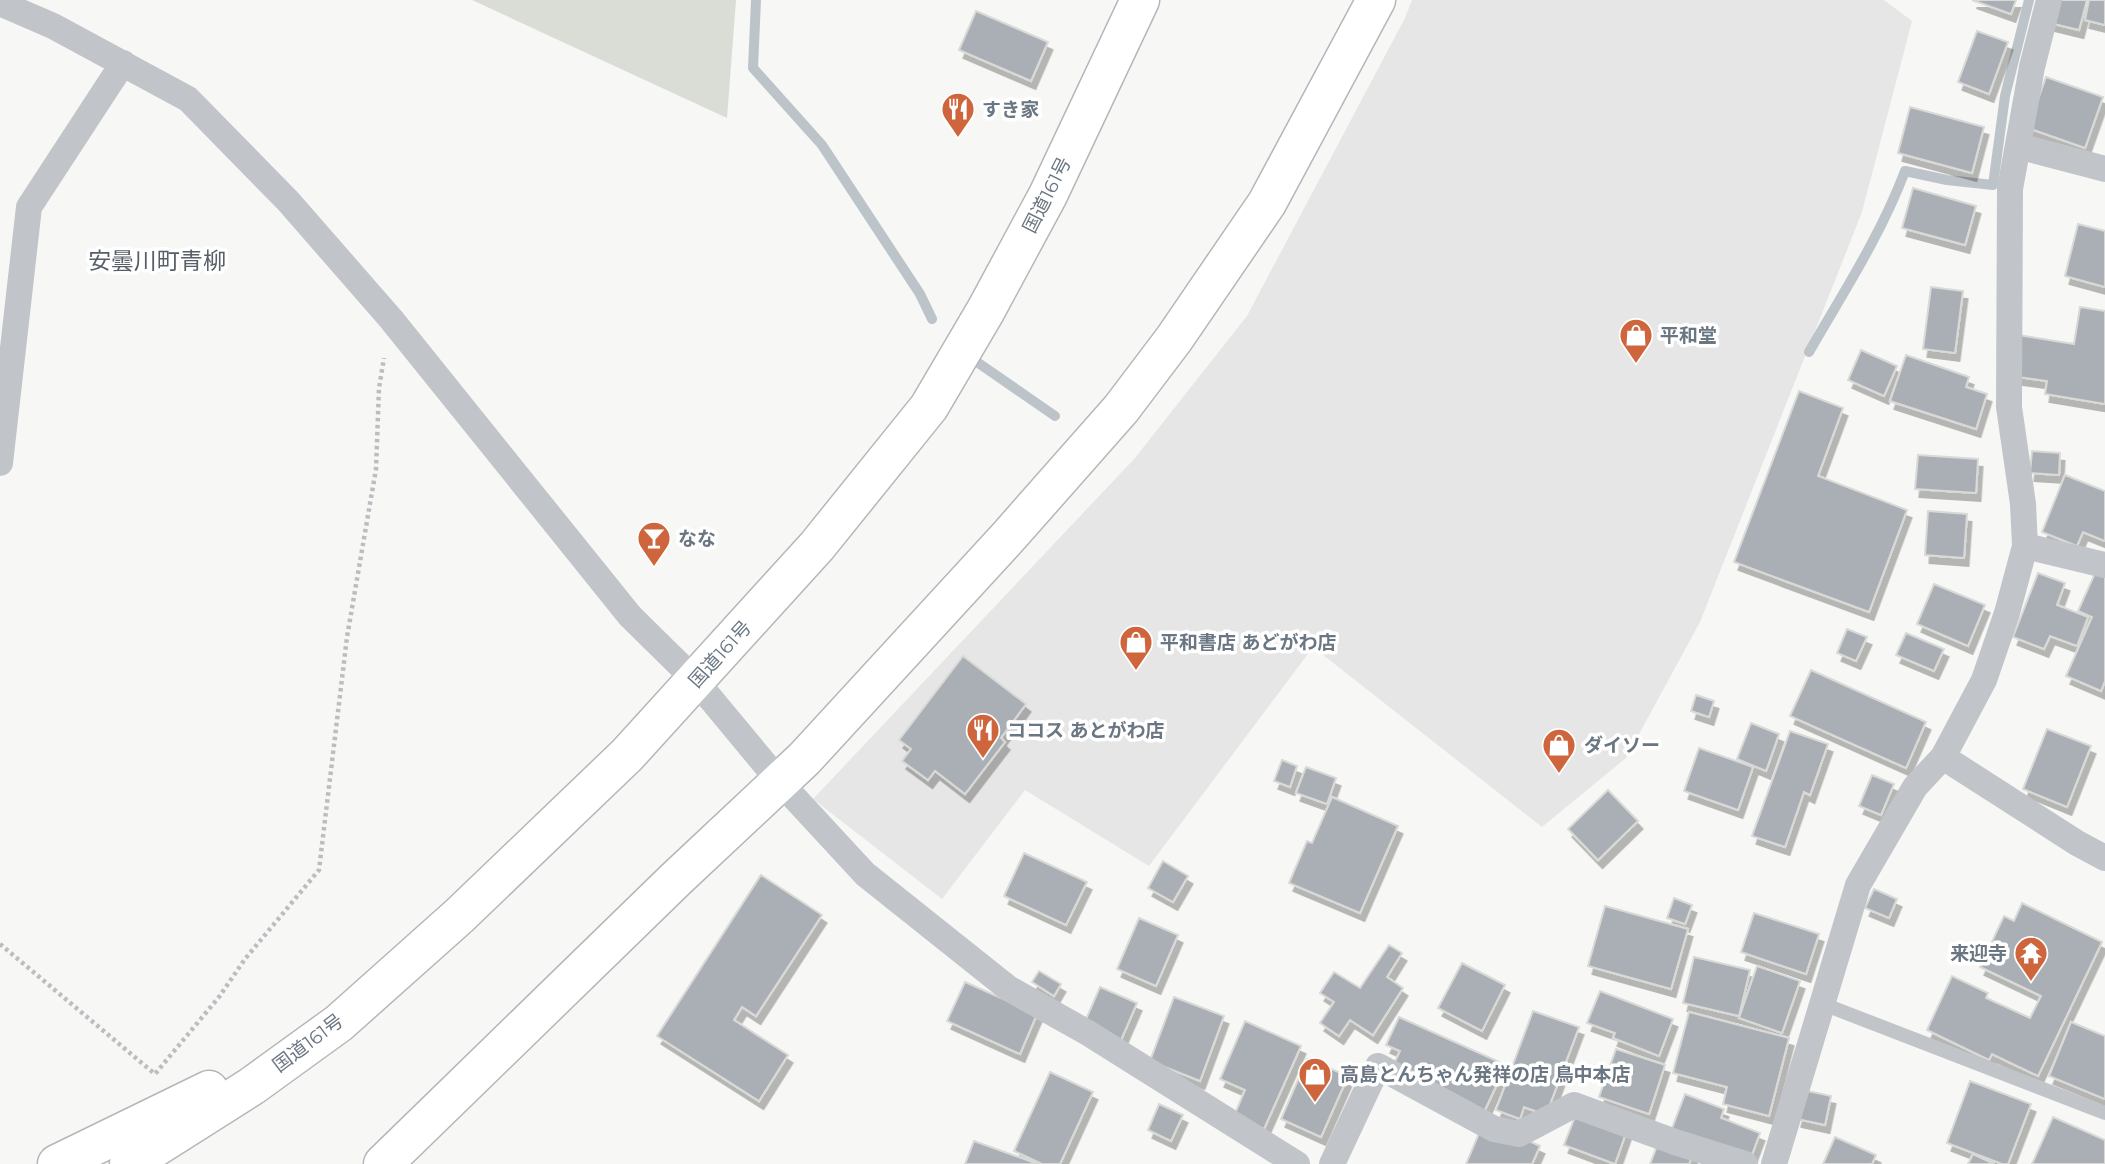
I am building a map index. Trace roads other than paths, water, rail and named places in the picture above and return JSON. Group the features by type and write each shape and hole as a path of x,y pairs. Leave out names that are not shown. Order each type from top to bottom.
{"highway":[{"name":"国道161号","path":"130,1164 252,1086 338,1023 459,916 627,755 817,546 929,407 986,310 1048,195 1140,0"},
{"path":"383,1164 804,759 1009,536 1121,409 1174,340 1268,203 1376,0"},
{"path":"57,1164 211,1088 252,1086"}],"street":[{"path":"1774,1164 1858,885 1915,787 1943,757 1984,680 2007,613 2025,546 2023,504 2009,407 2010,189 2032,67 2049,0"},
{"path":"12,4 188,99 288,201 391,319 629,616 696,681 779,781 865,874 1008,988 1088,1033 1297,1164"},
{"path":"0,463 29,207 123,63"},
{"path":"2018,146 2105,169"},
{"path":"2025,546 2105,565"},
{"path":"1943,757 2105,858"},
{"path":"1332,1164 1378,1066 1494,1129 1519,1134 1574,1105 1745,1164"}],"lane":[{"path":"1823,1004 2105,1113"}],"waterway":[{"path":"756,0 753,68 822,145 920,294 932,319"},
{"path":"1809,352 1873,241 1905,171 1947,180 1993,185 2005,96 2029,0"},
{"path":"974,360 1055,416"}],"place":[{"name":"すき家","path":"958,139"},
{"name":"平和堂","path":"1636,365"},
{"name":"なな","path":"654,568"},
{"name":"平和書店 あどがわ店","path":"1136,672"},
{"name":"ココス あとがわ店","path":"983,760"},
{"name":"ダイソー","path":"1559,775"},
{"name":"来迎寺","path":"2031,983"},
{"name":"高島とんちゃん発祥の店 鳥中本店","path":"1315,1104"}],"district":[{"name":"安曇川町青柳","path":"157,261"}]}
